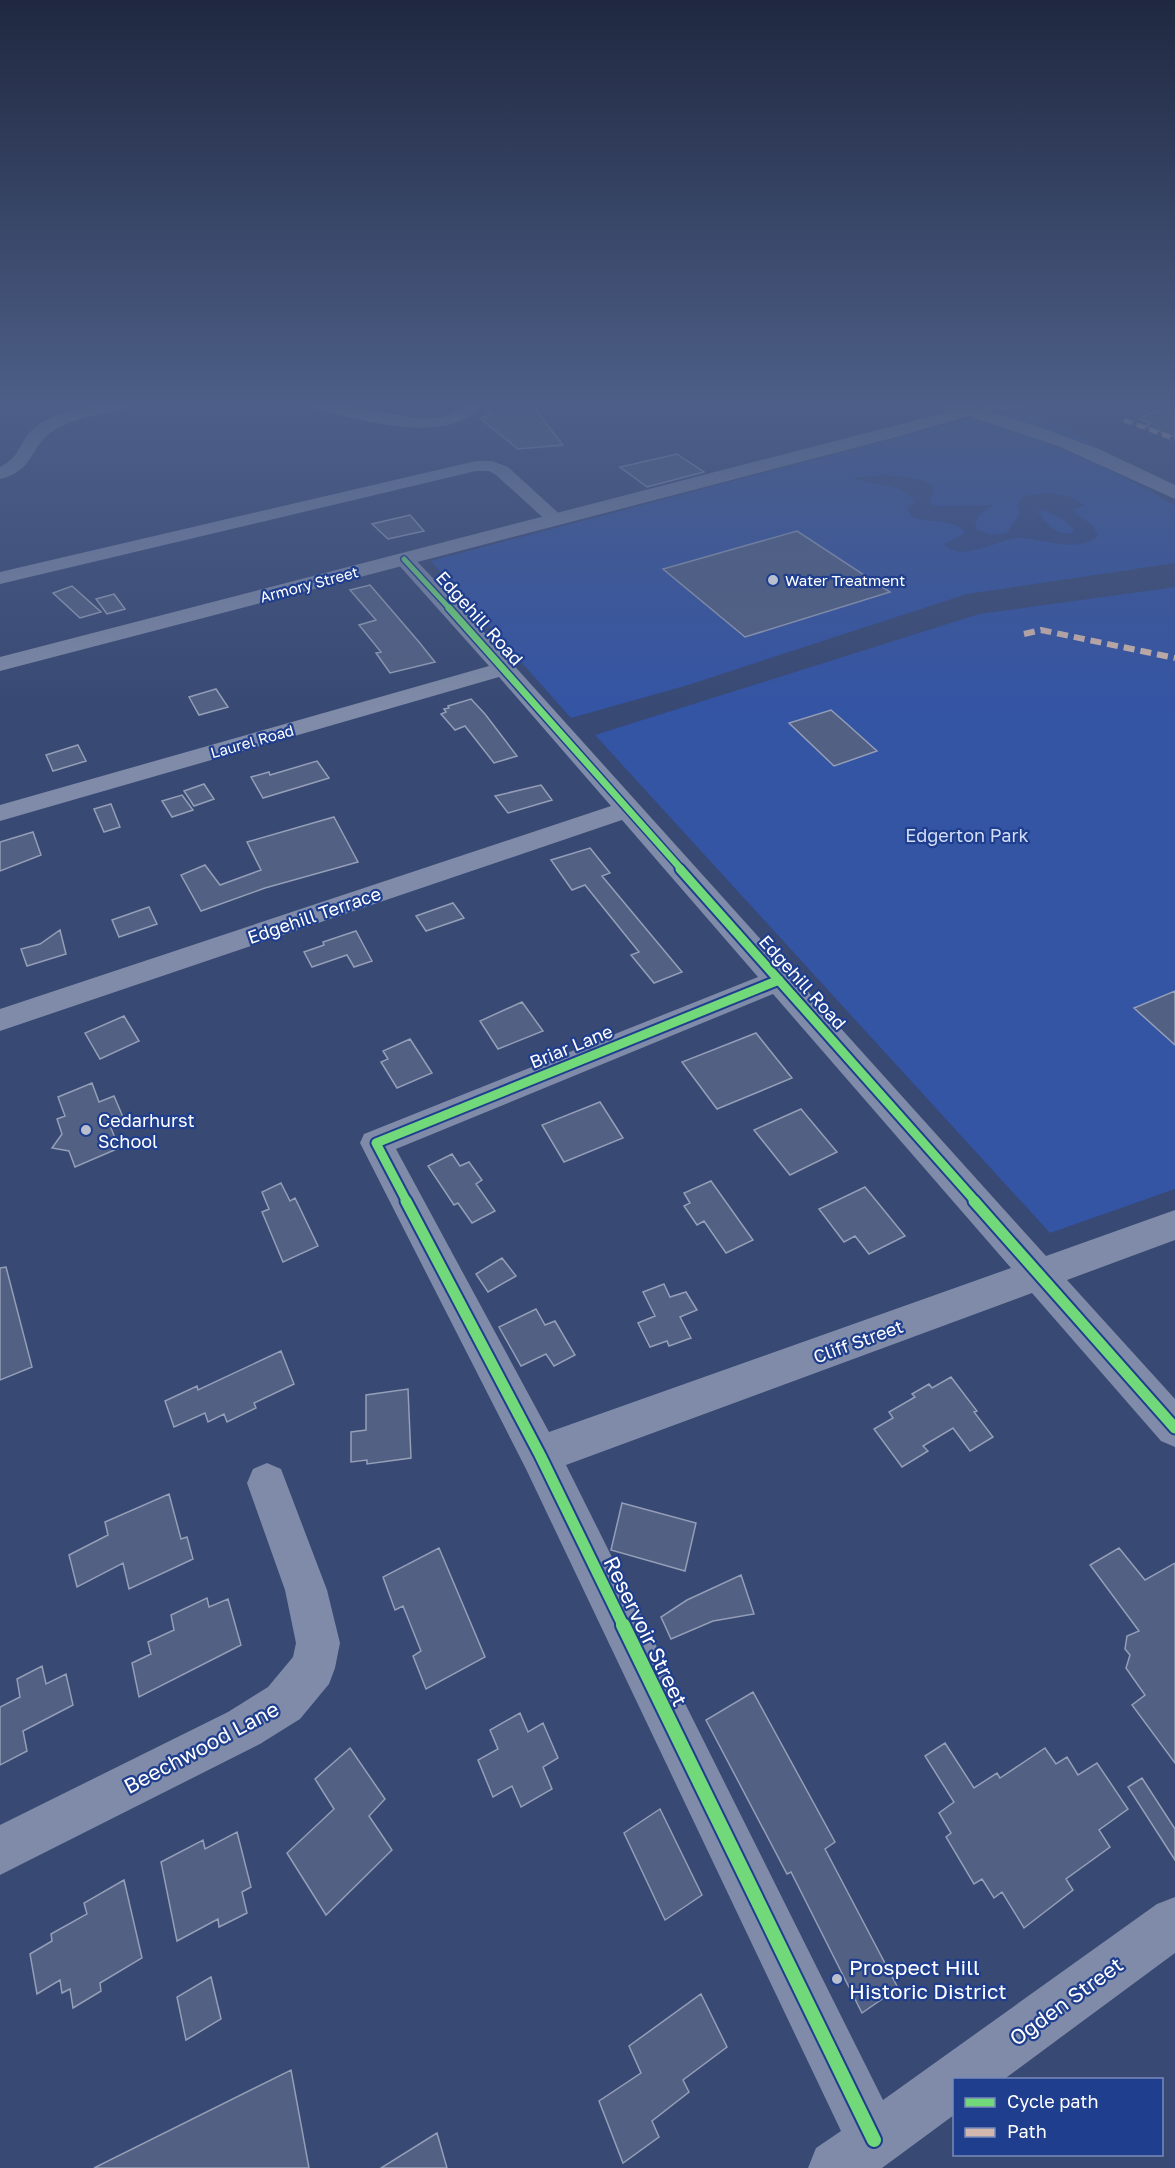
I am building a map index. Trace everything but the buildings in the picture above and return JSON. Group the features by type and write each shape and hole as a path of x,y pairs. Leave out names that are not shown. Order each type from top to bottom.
{"main road":[{"name":"Armory Street","path":"0,664 606,506"}],"street":[{"path":"0,578 305,506"},
{"path":"542,506 556,519"},
{"name":"Edgehill Road","path":"404,559 1175,1428"},
{"name":"Laurel Road","path":"0,813 504,669"},
{"name":"Edgehill Terrace","path":"0,1020 627,809"},
{"name":"Briar Lane","path":"376,1143 779,980"},
{"name":"Reservoir Street","path":"376,1143 540,1455 855,2154"},
{"name":"Cliff Street","path":"540,1455 1175,1225"},
{"name":"Beechwood Lane","path":"0,1851 244,1728 284,1703 313,1668 318,1642 306,1590 267,1483"},
{"name":"Ogden Street","path":"959,2078 1175,1922"},
{"name":"Ogden Street","path":"855,2154 953,2082"}],"green space":[{"path":"638,506 1175,506 1175,563 967,594 688,685 571,718 431,561"},
{"name":"Edgerton Park","path":"1175,587 1175,1189 1050,1233 595,735 979,614"}],"shaded area":[{"path":"910,506 992,506 979,515 975,522 977,530 991,535 1007,533 1020,513 1017,506 1081,506 1072,510 1093,526 1098,535 1082,544 1060,544 1018,538 959,552 951,550 944,544 965,533 961,529 948,523 912,517 907,509","holes":["1043,509 1065,521 1074,529 1072,533 1061,533 1048,525 1038,512"]}],"marked path":[{"path":"1024,634 1041,630 1175,658"}],"cycle path":[{"path":"404,559 474,635 1175,1428"},
{"path":"779,980 376,1143 540,1455 874,2140"}],"place":[{"name":"Water Treatment","path":"773,580"},
{"name":"Cedarhurst School","path":"86,1130"},
{"name":"Prospect Hill Historic District","path":"837,1979"}]}
